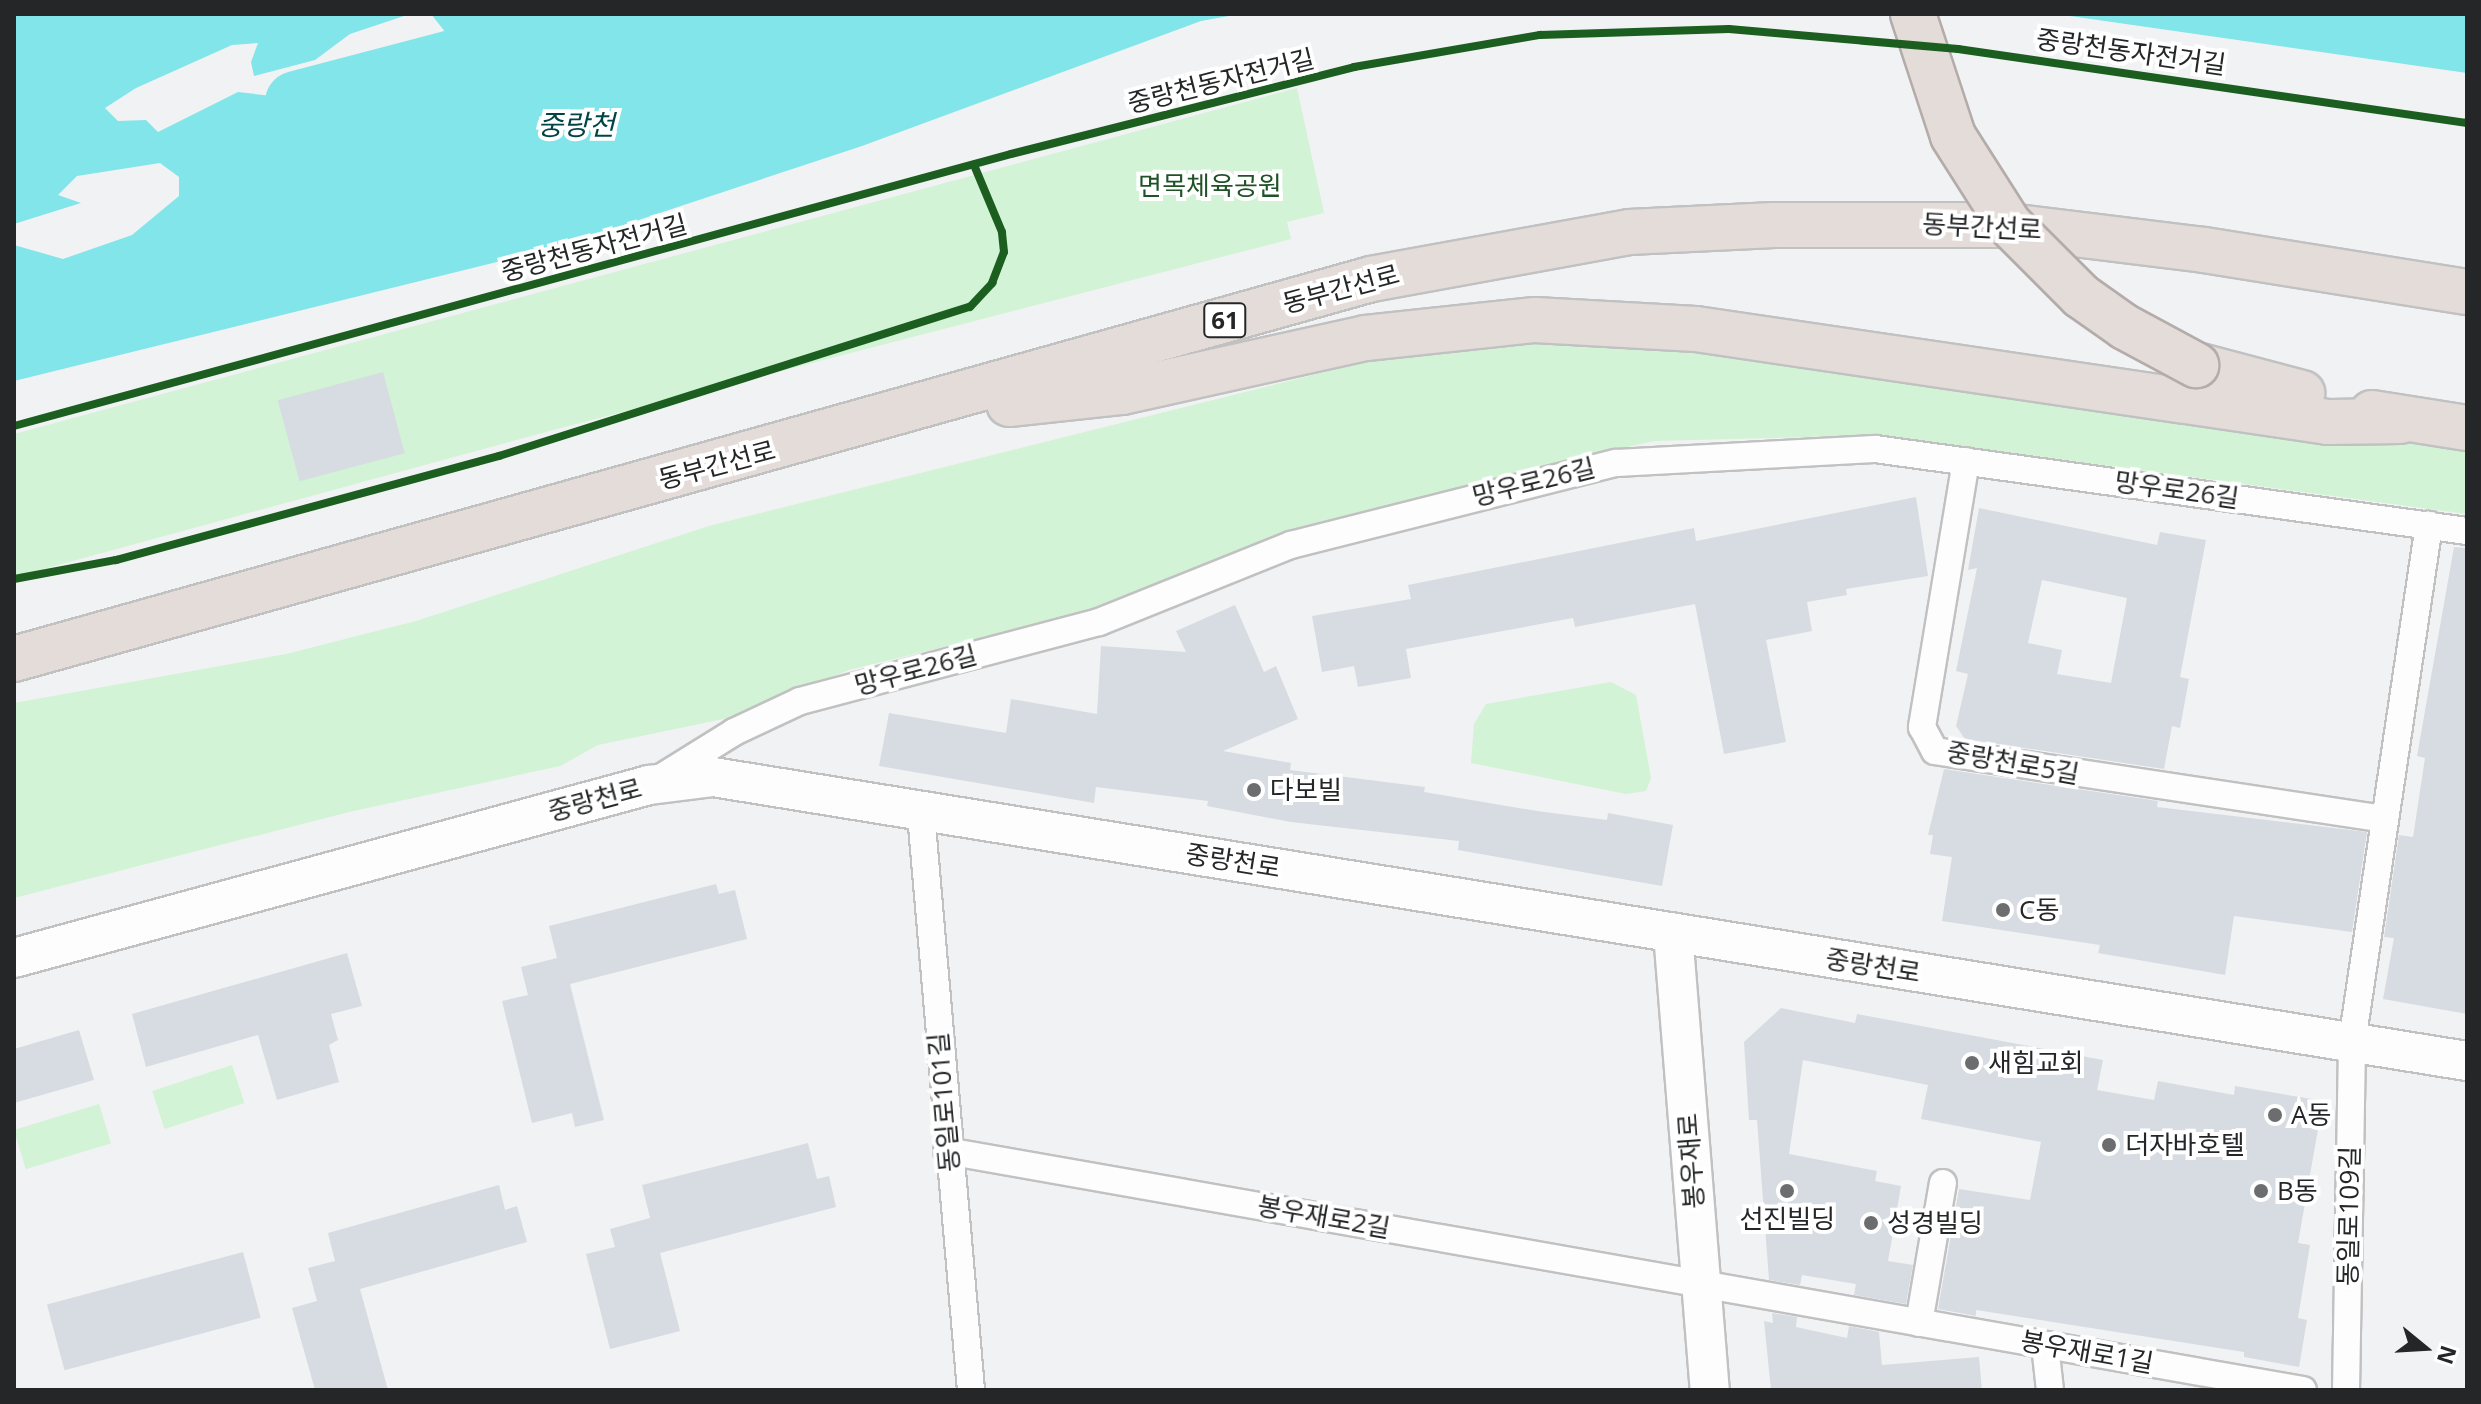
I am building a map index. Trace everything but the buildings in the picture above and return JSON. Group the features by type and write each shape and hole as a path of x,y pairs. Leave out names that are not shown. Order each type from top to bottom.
{"highway":[{"path":"1913,14 1953,136 2009,224 2081,296 2161,349 2196,365 2400,421"},
{"name":"동부간선로","path":"14,659 891,417 1371,279 1629,232 1774,225 2001,225 2204,250 2467,292"},
{"path":"891,417 1122,392 1366,338 1535,320 1696,329 2328,422 2400,421 2467,428"}],"main road":[{"name":"중랑천로","path":"14,958 649,785 713,777 921,814 2467,1061"},
{"name":"봉우재로","path":"1673,933 1710,1390"}],"street":[{"name":"망우로26길","path":"649,785 734,732 800,701 1099,622 1291,545 1566,473 1647,459 1858,449 1966,461 2467,531"},
{"name":"중랑천로5길","path":"1966,461 1922,727 1935,751 2385,819"},
{"path":"2352,1042 2429,525"},
{"name":"동일로101길","path":"921,814 947,1151 971,1390"},
{"name":"동일로109길","path":"2346,1390 2352,1042"},
{"name":"봉우재로2길","path":"947,1151 1701,1284"},
{"path":"1919,1323 1943,1183"},
{"name":"봉우재로1길","path":"1701,1284 2303,1390"},
{"path":"2045,1345 2050,1390"}],"green space":[{"name":"면목체육공원","path":"1297,88 1324,213 1287,222 1291,239 557,429 14,577 14,434"},
{"path":"1622,340 2467,442 2467,514 1880,435 1654,441 1496,477 1286,535 1086,612 849,670 733,717 598,745 560,766 349,812 14,898 14,703 286,654 416,621 709,526 1409,351 1508,341"},
{"path":"1611,682 1636,695 1651,778 1646,791 1626,794 1471,763 1474,724 1486,704"},
{"path":"232,1065 244,1103 164,1129 152,1091"},
{"path":"99,1104 111,1143 26,1169 14,1130"}],"water":[{"name":"중랑천","path":"14,14 410,14 350,34 315,60 254,76 251,62 258,43 232,45 136,88 105,108 118,121 146,120 158,132 238,92 272,96 398,77 426,83 486,57 482,46 448,46 446,33 431,14 1240,14 1201,21 862,146 554,248 14,381 14,245 63,259 132,235 179,196 179,177 160,163 77,176 58,195 81,203 14,224"},
{"path":"2056,14 2467,14 2467,73"}],"waterway":[{"name":"중랑천","path":"296,102 631,14"}],"cycle path":[{"name":"중랑천동자전거길","path":"14,426 1011,154 1354,67 1540,35 1729,29 1958,49 2467,123"},
{"path":"14,579 116,560 499,456 970,307 992,283 1004,252 1002,232 974,165"}],"place":[{"name":"다보빌","path":"1254,790"},
{"name":"C동","path":"2003,910"},
{"name":"새힘교회","path":"1972,1063"},
{"name":"A동","path":"2275,1115"},
{"name":"더자바호텔","path":"2109,1145"},
{"name":"선진빌딩","path":"1787,1191"},
{"name":"B동","path":"2261,1191"},
{"name":"성경빌딩","path":"1871,1223"}]}
